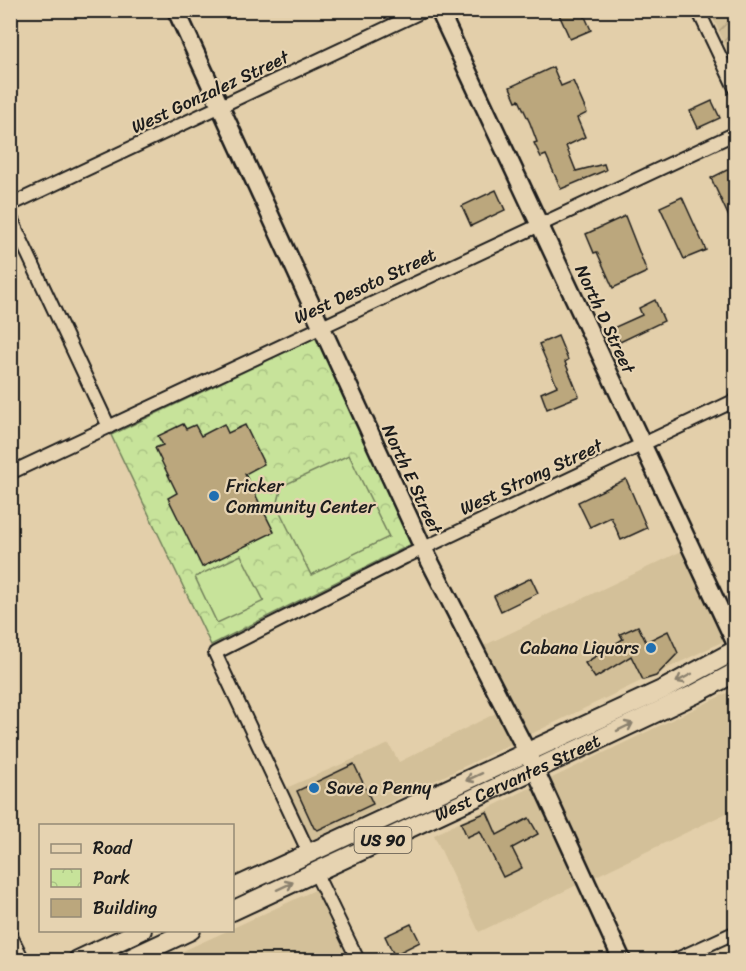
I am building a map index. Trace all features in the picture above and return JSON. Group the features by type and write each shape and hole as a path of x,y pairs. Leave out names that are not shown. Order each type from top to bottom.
{"main road":[{"name":"West Cervantes Street","path":"234,910 315,872 531,761 735,650"},
{"name":"West Cervantes Street","path":"234,888 309,854 684,699 735,672"},
{"path":"78,960 138,932"},
{"path":"104,960 159,932"},
{"path":"127,960 187,932"}],"street":[{"name":"North E Street","path":"176,10 423,548 531,761 622,960"},
{"name":"West Gonzalez Street","path":"10,205 425,10"},
{"name":"North D Street","path":"439,10 735,644"},
{"path":"698,10 735,90"},
{"name":"West Desoto Street","path":"10,473 735,133"},
{"path":"10,216 109,427"},
{"name":"West Strong Street","path":"309,854 215,652 423,548 735,400"},
{"path":"315,872 358,960"},
{"path":"675,960 735,932"},
{"path":"10,934 23,960"}],"shaded area":[{"path":"710,11 735,11 735,67"},
{"path":"684,550 726,640 527,736 481,647"},
{"path":"735,689 735,809 592,878 548,780"},
{"path":"498,712 513,743 311,840 286,788 389,744 399,762"},
{"path":"534,786 579,884 479,932 434,835"},
{"path":"315,890 349,960 163,960 225,932 234,932 234,928"}],"green space":[{"path":"317,337 412,544 211,645 111,435"},
{"path":"349,455 389,537 311,575 277,506 282,486"},
{"path":"241,555 264,601 217,623 195,577"}],"building":[{"path":"557,10 582,10 591,30 570,39"},
{"path":"553,67 561,86 573,81 587,113 577,118 585,137 566,146 576,171 604,164 606,170 561,189 546,155 541,157 534,143 537,142 530,123 510,87"},
{"path":"712,101 720,118 698,128 690,111"},
{"path":"735,166 735,230 711,178"},
{"path":"496,190 505,210 471,226 462,206"},
{"path":"682,197 706,250 684,259 660,207"},
{"path":"625,216 647,272 613,288 586,234"},
{"path":"655,300 664,321 620,342 613,328 642,315 639,308"},
{"path":"558,336 568,360 565,362 579,396 547,409 541,393 557,386 539,344"},
{"name":"Fricker Community Center","path":"183,424 186,429 195,425 201,436 224,424 228,433 245,425 264,464 245,474 274,532 202,567 168,498 177,493 155,448 163,445 158,436"},
{"path":"626,479 647,528 621,540 611,517 590,527 578,502"},
{"path":"531,578 538,593 501,611 494,596"},
{"name":"Cabana Liquors","path":"638,626 646,642 668,631 678,653 656,676 643,680 631,656 595,678 585,663 623,639 620,634"},
{"path":"354,764 373,804 318,830 314,828 297,791"},
{"path":"487,812 497,835 529,818 538,834 512,848 522,868 503,877 480,831 467,837 461,823"},
{"path":"411,924 420,942 394,955 385,936"}],"place":[{"name":"Fricker Community Center","path":"214,496"},
{"name":"Cabana Liquors","path":"651,648"},
{"name":"Save a Penny","path":"314,788"}]}
